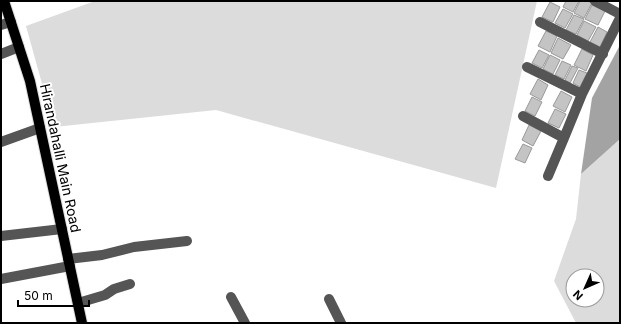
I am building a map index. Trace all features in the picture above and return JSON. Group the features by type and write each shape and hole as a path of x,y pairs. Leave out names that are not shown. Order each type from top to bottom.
{"main road":[{"name":"Hirandahalli Main Road","path":"4,1 6,23 19,47 30,81 82,323"}],"street":[{"path":"596,1 620,14"},
{"path":"548,176 582,94 620,18"},
{"path":"540,22 603,54"},
{"path":"1,54 19,47"},
{"path":"527,67 582,94"},
{"path":"523,116 564,138"},
{"path":"1,142 40,128"},
{"path":"1,236 62,229"},
{"path":"1,279 134,247 187,241"},
{"path":"78,302 105,295 114,289 130,284"},
{"path":"232,297 245,323"},
{"path":"329,300 341,323"}],"shaded area":[{"path":"95,1 537,1 496,188 216,110 54,127 26,26"},
{"path":"620,45 620,139 581,174 592,98"},
{"path":"620,139 620,323 576,323 568,308 605,308 605,268 565,268 565,302 554,281 576,219 581,174"}],"building":[{"path":"566,1 579,1 573,12 563,7"},
{"path":"580,1 592,3 584,18 574,13"},
{"path":"550,2 560,7 553,22 542,17"},
{"path":"592,5 605,11 598,25 585,19"},
{"path":"563,9 573,14 565,28 555,23"},
{"path":"574,15 584,19 576,34 566,30"},
{"path":"584,21 596,27 588,41 577,35"},
{"path":"598,27 607,32 600,47 590,42"},
{"path":"546,31 557,36 550,52 538,46"},
{"path":"558,38 571,45 563,59 551,53"},
{"path":"582,49 593,55 586,71 574,65"},
{"path":"539,50 549,55 542,68 532,63"},
{"path":"550,55 560,60 553,74 543,69"},
{"path":"562,61 571,65 564,79 555,75"},
{"path":"572,66 578,68 570,83 565,80"},
{"path":"579,70 587,73 580,87 573,83"},
{"path":"538,79 548,85 541,100 530,94"},
{"path":"561,91 572,97 565,112 553,106"},
{"path":"532,97 542,102 535,116 525,111"},
{"path":"555,109 566,114 559,128 548,123"},
{"path":"529,125 541,131 533,146 522,140"},
{"path":"523,144 532,148 525,163 515,159"}]}
